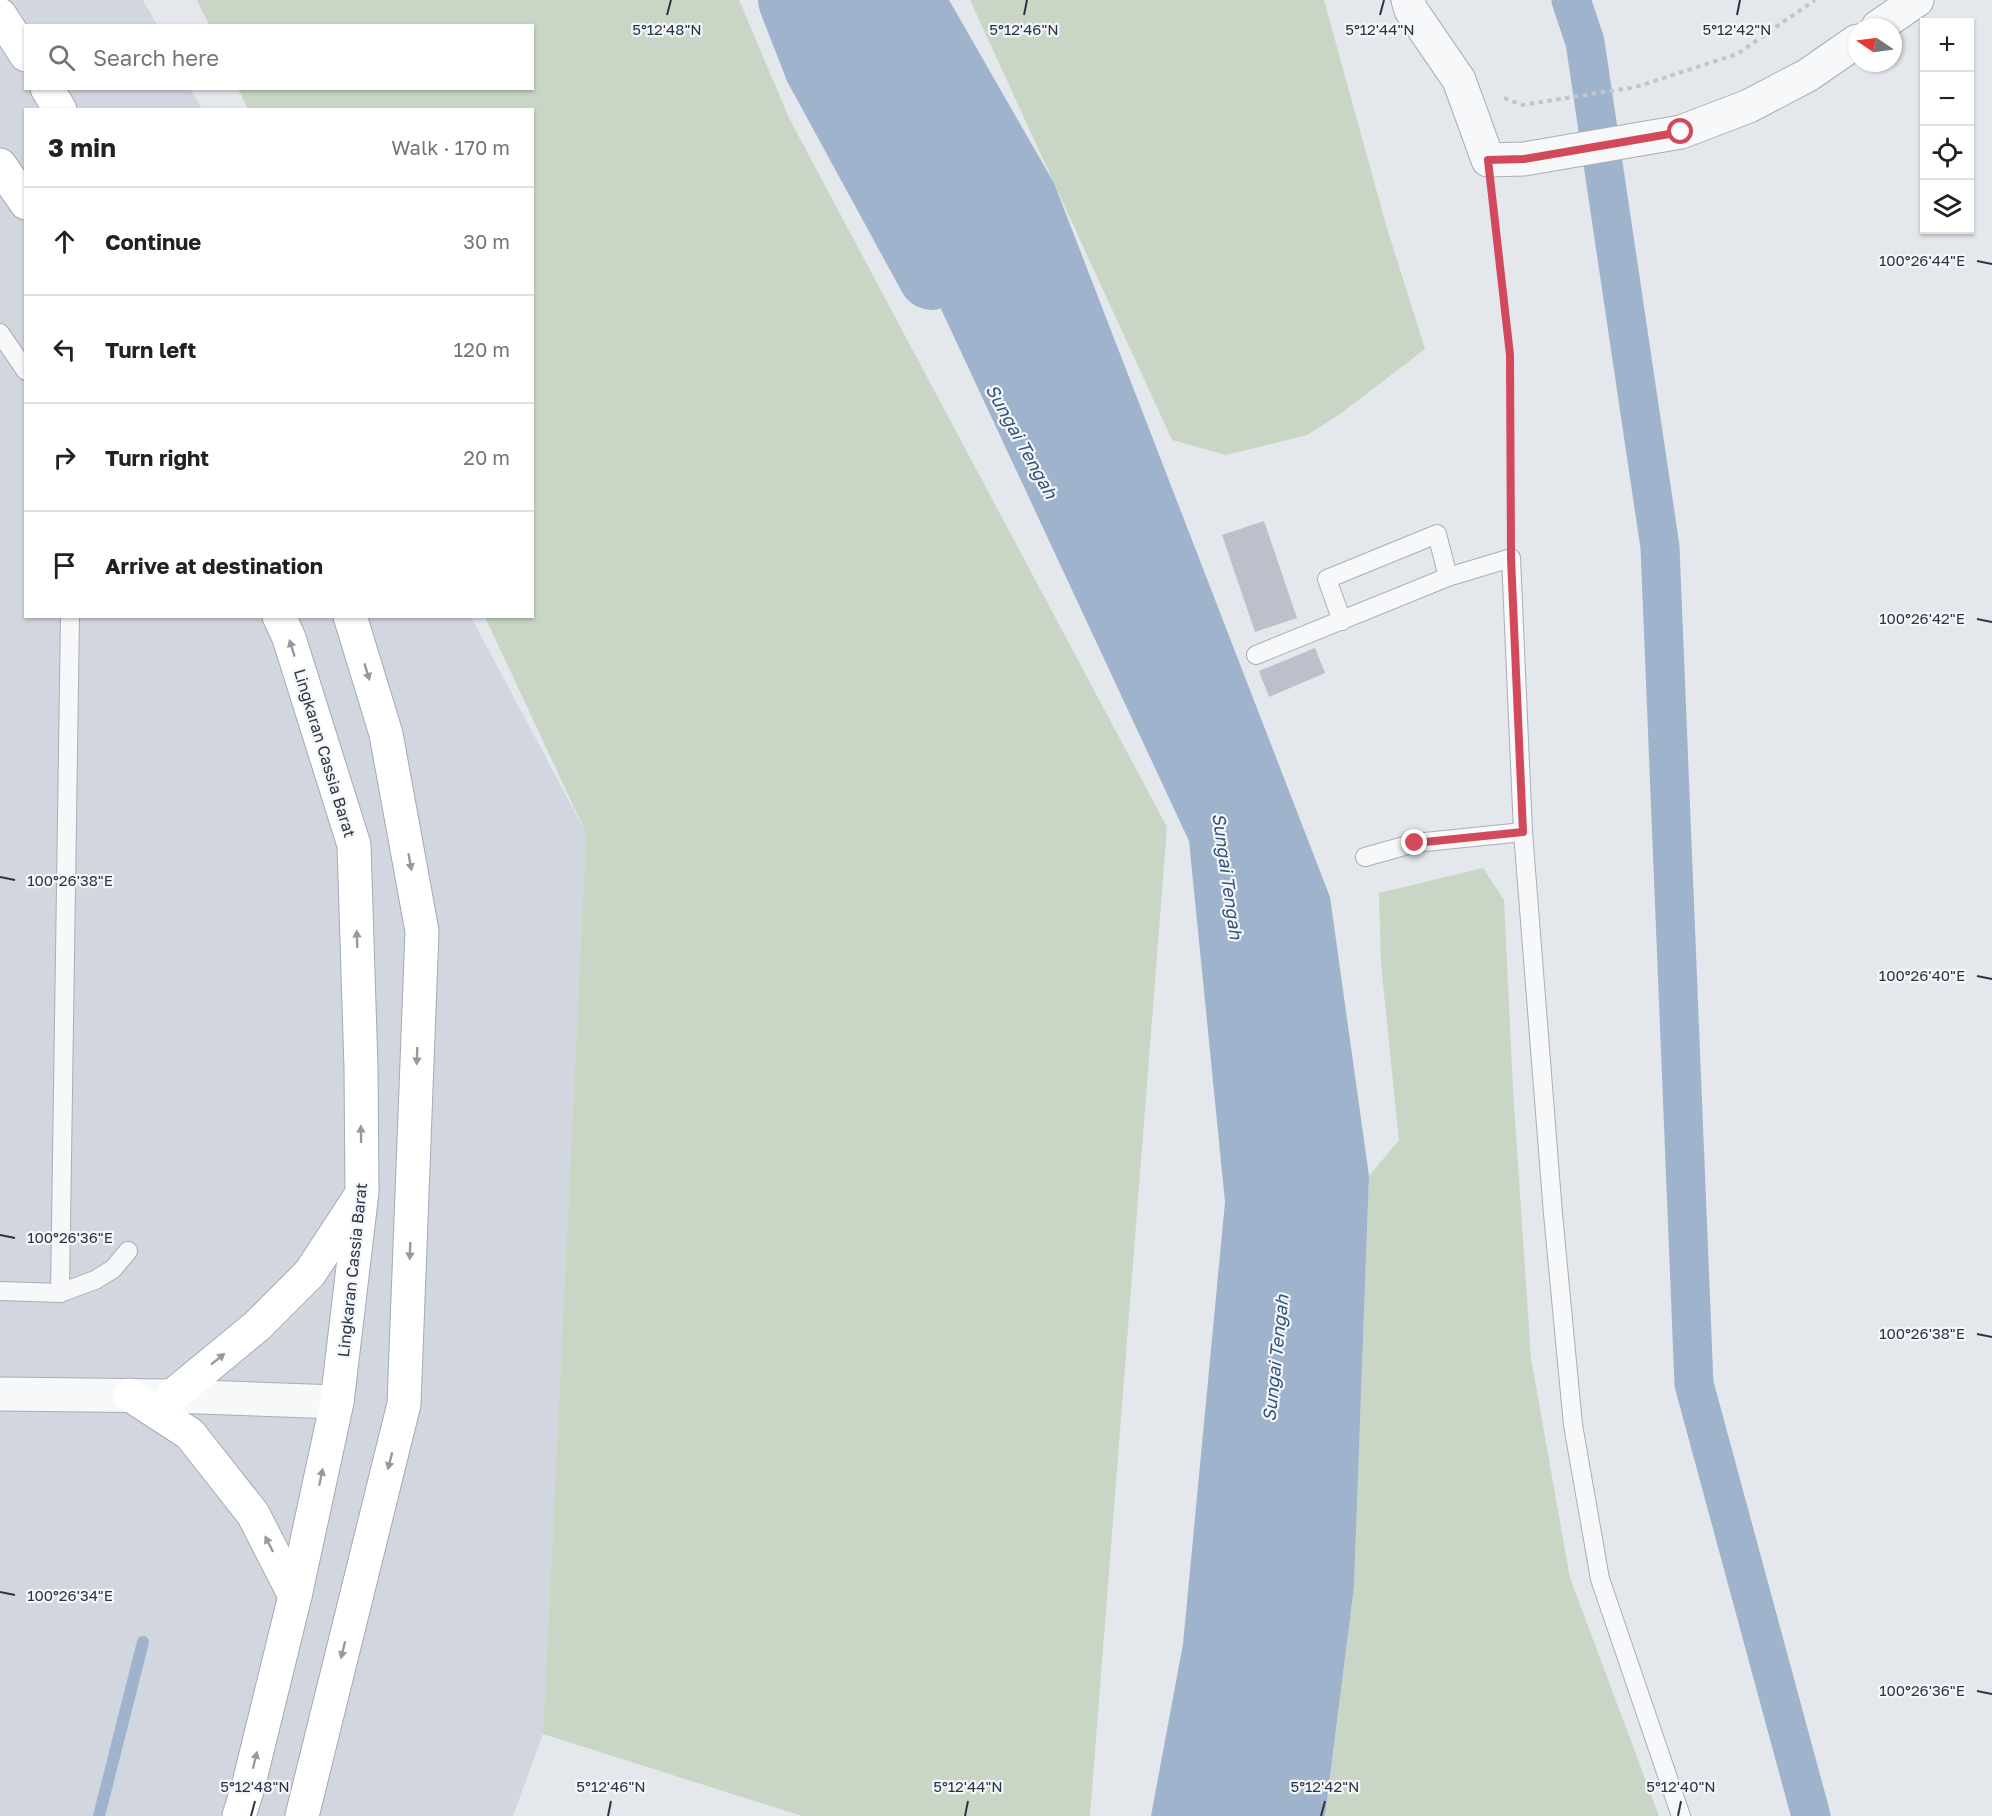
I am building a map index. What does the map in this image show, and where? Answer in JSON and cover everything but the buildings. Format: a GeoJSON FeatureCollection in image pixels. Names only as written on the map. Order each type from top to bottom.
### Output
{"type":"FeatureCollection","features":[{"type":"Feature","properties":{"kind":"main road"},"geometry":{"type":"LineString","coordinates":[[0,15],[24,53]]}},
{"type":"Feature","properties":{"kind":"main road"},"geometry":{"type":"LineString","coordinates":[[47,90],[59,108]]}},
{"type":"Feature","properties":{"kind":"main road"},"geometry":{"type":"LineString","coordinates":[[0,165],[24,200]]}},
{"type":"Feature","properties":{"kind":"main road","name":"Lingkaran Cassia Barat"},"geometry":{"type":"LineString","coordinates":[[238,1816],[248,1787],[295,1596],[338,1402],[362,1192],[361,1068],[354,845],[289,638],[280,618]]}},
{"type":"Feature","properties":{"kind":"main road"},"geometry":{"type":"LineString","coordinates":[[302,1816],[404,1404],[422,931],[386,734],[351,618]]}},
{"type":"Feature","properties":{"kind":"main road"},"geometry":{"type":"LineString","coordinates":[[172,1395],[257,1326],[310,1273],[362,1192]]}},
{"type":"Feature","properties":{"kind":"main road"},"geometry":{"type":"LineString","coordinates":[[130,1395],[190,1434],[253,1514],[295,1596]]}},
{"type":"Feature","properties":{"kind":"street"},"geometry":{"type":"LineString","coordinates":[[1408,0],[1411,10],[1459,80],[1488,160],[1524,159],[1681,132],[1749,106],[1808,75],[1848,47]]}},
{"type":"Feature","properties":{"kind":"street"},"geometry":{"type":"LineString","coordinates":[[1891,18],[1917,0]]}},
{"type":"Feature","properties":{"kind":"street"},"geometry":{"type":"LineString","coordinates":[[0,1394],[172,1395],[338,1402]]}},
{"type":"Feature","properties":{"kind":"lane"},"geometry":{"type":"LineString","coordinates":[[0,333],[24,368]]}},
{"type":"Feature","properties":{"kind":"lane"},"geometry":{"type":"LineString","coordinates":[[1342,621],[1327,579],[1437,534],[1448,578]]}},
{"type":"Feature","properties":{"kind":"lane"},"geometry":{"type":"LineString","coordinates":[[1256,655],[1448,578],[1511,558],[1523,832],[1552,1214],[1573,1425],[1600,1579],[1682,1816]]}},
{"type":"Feature","properties":{"kind":"lane"},"geometry":{"type":"LineString","coordinates":[[60,1293],[70,618]]}},
{"type":"Feature","properties":{"kind":"lane"},"geometry":{"type":"LineString","coordinates":[[1365,858],[1415,843],[1523,832]]}},
{"type":"Feature","properties":{"kind":"lane"},"geometry":{"type":"LineString","coordinates":[[0,1291],[60,1293],[95,1280],[113,1269],[128,1251]]}},
{"type":"Feature","properties":{"kind":"path"},"geometry":{"type":"LineString","coordinates":[[1522,105],[1636,87],[1737,54],[1815,0]]}},
{"type":"Feature","properties":{"kind":"path"},"geometry":{"type":"LineString","coordinates":[[1488,160],[1510,355],[1511,558]]}},
{"type":"Feature","properties":{"kind":"shaded area"},"geometry":{"type":"Polygon","coordinates":[[[0,0],[143,0],[156,24],[24,24],[24,90],[191,90],[201,108],[24,108],[24,618],[472,618],[586,833],[543,1734],[513,1816],[0,1816],[0,0]]]}},
{"type":"Feature","properties":{"kind":"green space"},"geometry":{"type":"Polygon","coordinates":[[[197,0],[739,0],[789,118],[1167,827],[1090,1816],[802,1816],[543,1734],[586,833],[485,618],[534,618],[534,108],[248,108],[238,90],[534,90],[534,24],[209,24],[197,0]]]}},
{"type":"Feature","properties":{"kind":"green space"},"geometry":{"type":"Polygon","coordinates":[[[970,0],[1324,0],[1386,225],[1425,349],[1340,414],[1307,435],[1226,455],[1172,440],[970,0]]]}},
{"type":"Feature","properties":{"kind":"green space"},"geometry":{"type":"Polygon","coordinates":[[[1483,868],[1504,900],[1513,1089],[1531,1358],[1570,1578],[1659,1816],[1325,1816],[1354,1587],[1369,1176],[1399,1140],[1381,964],[1379,893],[1483,868]]]}},
{"type":"Feature","properties":{"kind":"water"},"geometry":{"type":"Polygon","coordinates":[[[797,0],[949,0],[1054,183],[1330,897],[1369,1176],[1354,1587],[1325,1816],[1151,1816],[1183,1644],[1225,1202],[1189,841],[797,0]]]}},
{"type":"Feature","properties":{"kind":"waterway","name":"Sungai Tengah"},"geometry":{"type":"LineString","coordinates":[[792,0],[818,67],[932,276]]}},
{"type":"Feature","properties":{"kind":"waterway"},"geometry":{"type":"LineString","coordinates":[[1571,0],[1585,42],[1660,547],[1694,1384],[1811,1816]]}},
{"type":"Feature","properties":{"kind":"waterway"},"geometry":{"type":"LineString","coordinates":[[99,1816],[143,1642]]}},
{"type":"Feature","properties":{"kind":"route"},"geometry":{"type":"LineString","coordinates":[[1415,843],[1523,832],[1511,558],[1510,355],[1488,160],[1524,159],[1681,132]]}}]}
